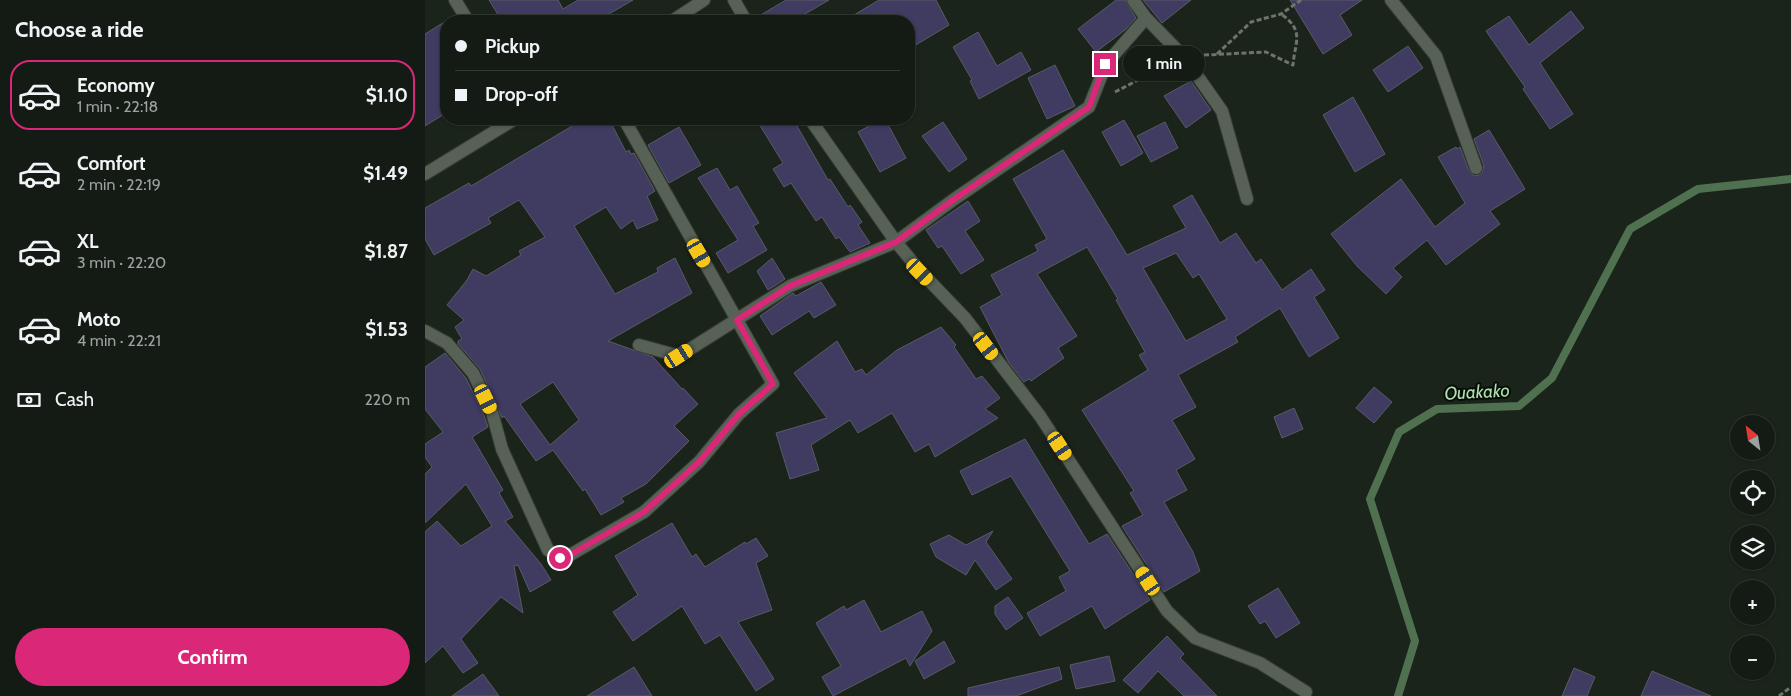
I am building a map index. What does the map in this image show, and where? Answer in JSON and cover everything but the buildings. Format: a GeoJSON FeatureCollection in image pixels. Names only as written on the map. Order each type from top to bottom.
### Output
{"type":"FeatureCollection","features":[{"type":"Feature","properties":{"kind":"street"},"geometry":{"type":"LineString","coordinates":[[455,0],[464,15]]}},
{"type":"Feature","properties":{"kind":"street"},"geometry":{"type":"LineString","coordinates":[[681,15],[704,0]]}},
{"type":"Feature","properties":{"kind":"street"},"geometry":{"type":"LineString","coordinates":[[734,0],[743,15]]}},
{"type":"Feature","properties":{"kind":"street"},"geometry":{"type":"LineString","coordinates":[[1133,0],[1146,18],[1184,57],[1222,111],[1247,199]]}},
{"type":"Feature","properties":{"kind":"street"},"geometry":{"type":"LineString","coordinates":[[1391,0],[1435,56],[1476,168]]}},
{"type":"Feature","properties":{"kind":"street"},"geometry":{"type":"LineString","coordinates":[[639,345],[679,356],[790,286],[896,242],[953,200],[1089,107],[1105,64],[1146,18]]}},
{"type":"Feature","properties":{"kind":"street"},"geometry":{"type":"LineString","coordinates":[[425,174],[505,125]]}},
{"type":"Feature","properties":{"kind":"street"},"geometry":{"type":"LineString","coordinates":[[425,331],[447,342],[473,373],[492,412],[501,449],[548,550],[560,558],[570,555],[644,512],[699,462],[739,414],[773,384],[627,125]]}},
{"type":"Feature","properties":{"kind":"street"},"geometry":{"type":"LineString","coordinates":[[814,125],[896,242],[920,272],[965,318],[1039,416],[1167,611],[1195,638],[1260,663],[1306,692]]}},
{"type":"Feature","properties":{"kind":"path"},"geometry":{"type":"LineString","coordinates":[[1216,54],[1251,22],[1281,14],[1301,0]]}},
{"type":"Feature","properties":{"kind":"path"},"geometry":{"type":"LineString","coordinates":[[1281,14],[1292,22],[1299,40],[1294,51]]}},
{"type":"Feature","properties":{"kind":"path"},"geometry":{"type":"LineString","coordinates":[[1779,696],[1791,687]]}},
{"type":"Feature","properties":{"kind":"waterway","name":"Ouakako"},"geometry":{"type":"LineString","coordinates":[[1398,696],[1415,641],[1370,499],[1399,432],[1437,409],[1519,406],[1552,378],[1630,229],[1698,189],[1791,179]]}},
{"type":"Feature","properties":{"kind":"route"},"geometry":{"type":"LineString","coordinates":[[560,558],[570,555],[644,512],[699,462],[739,414],[773,384],[737,320],[790,286],[896,242],[953,200],[1089,107],[1105,64]]}}]}
